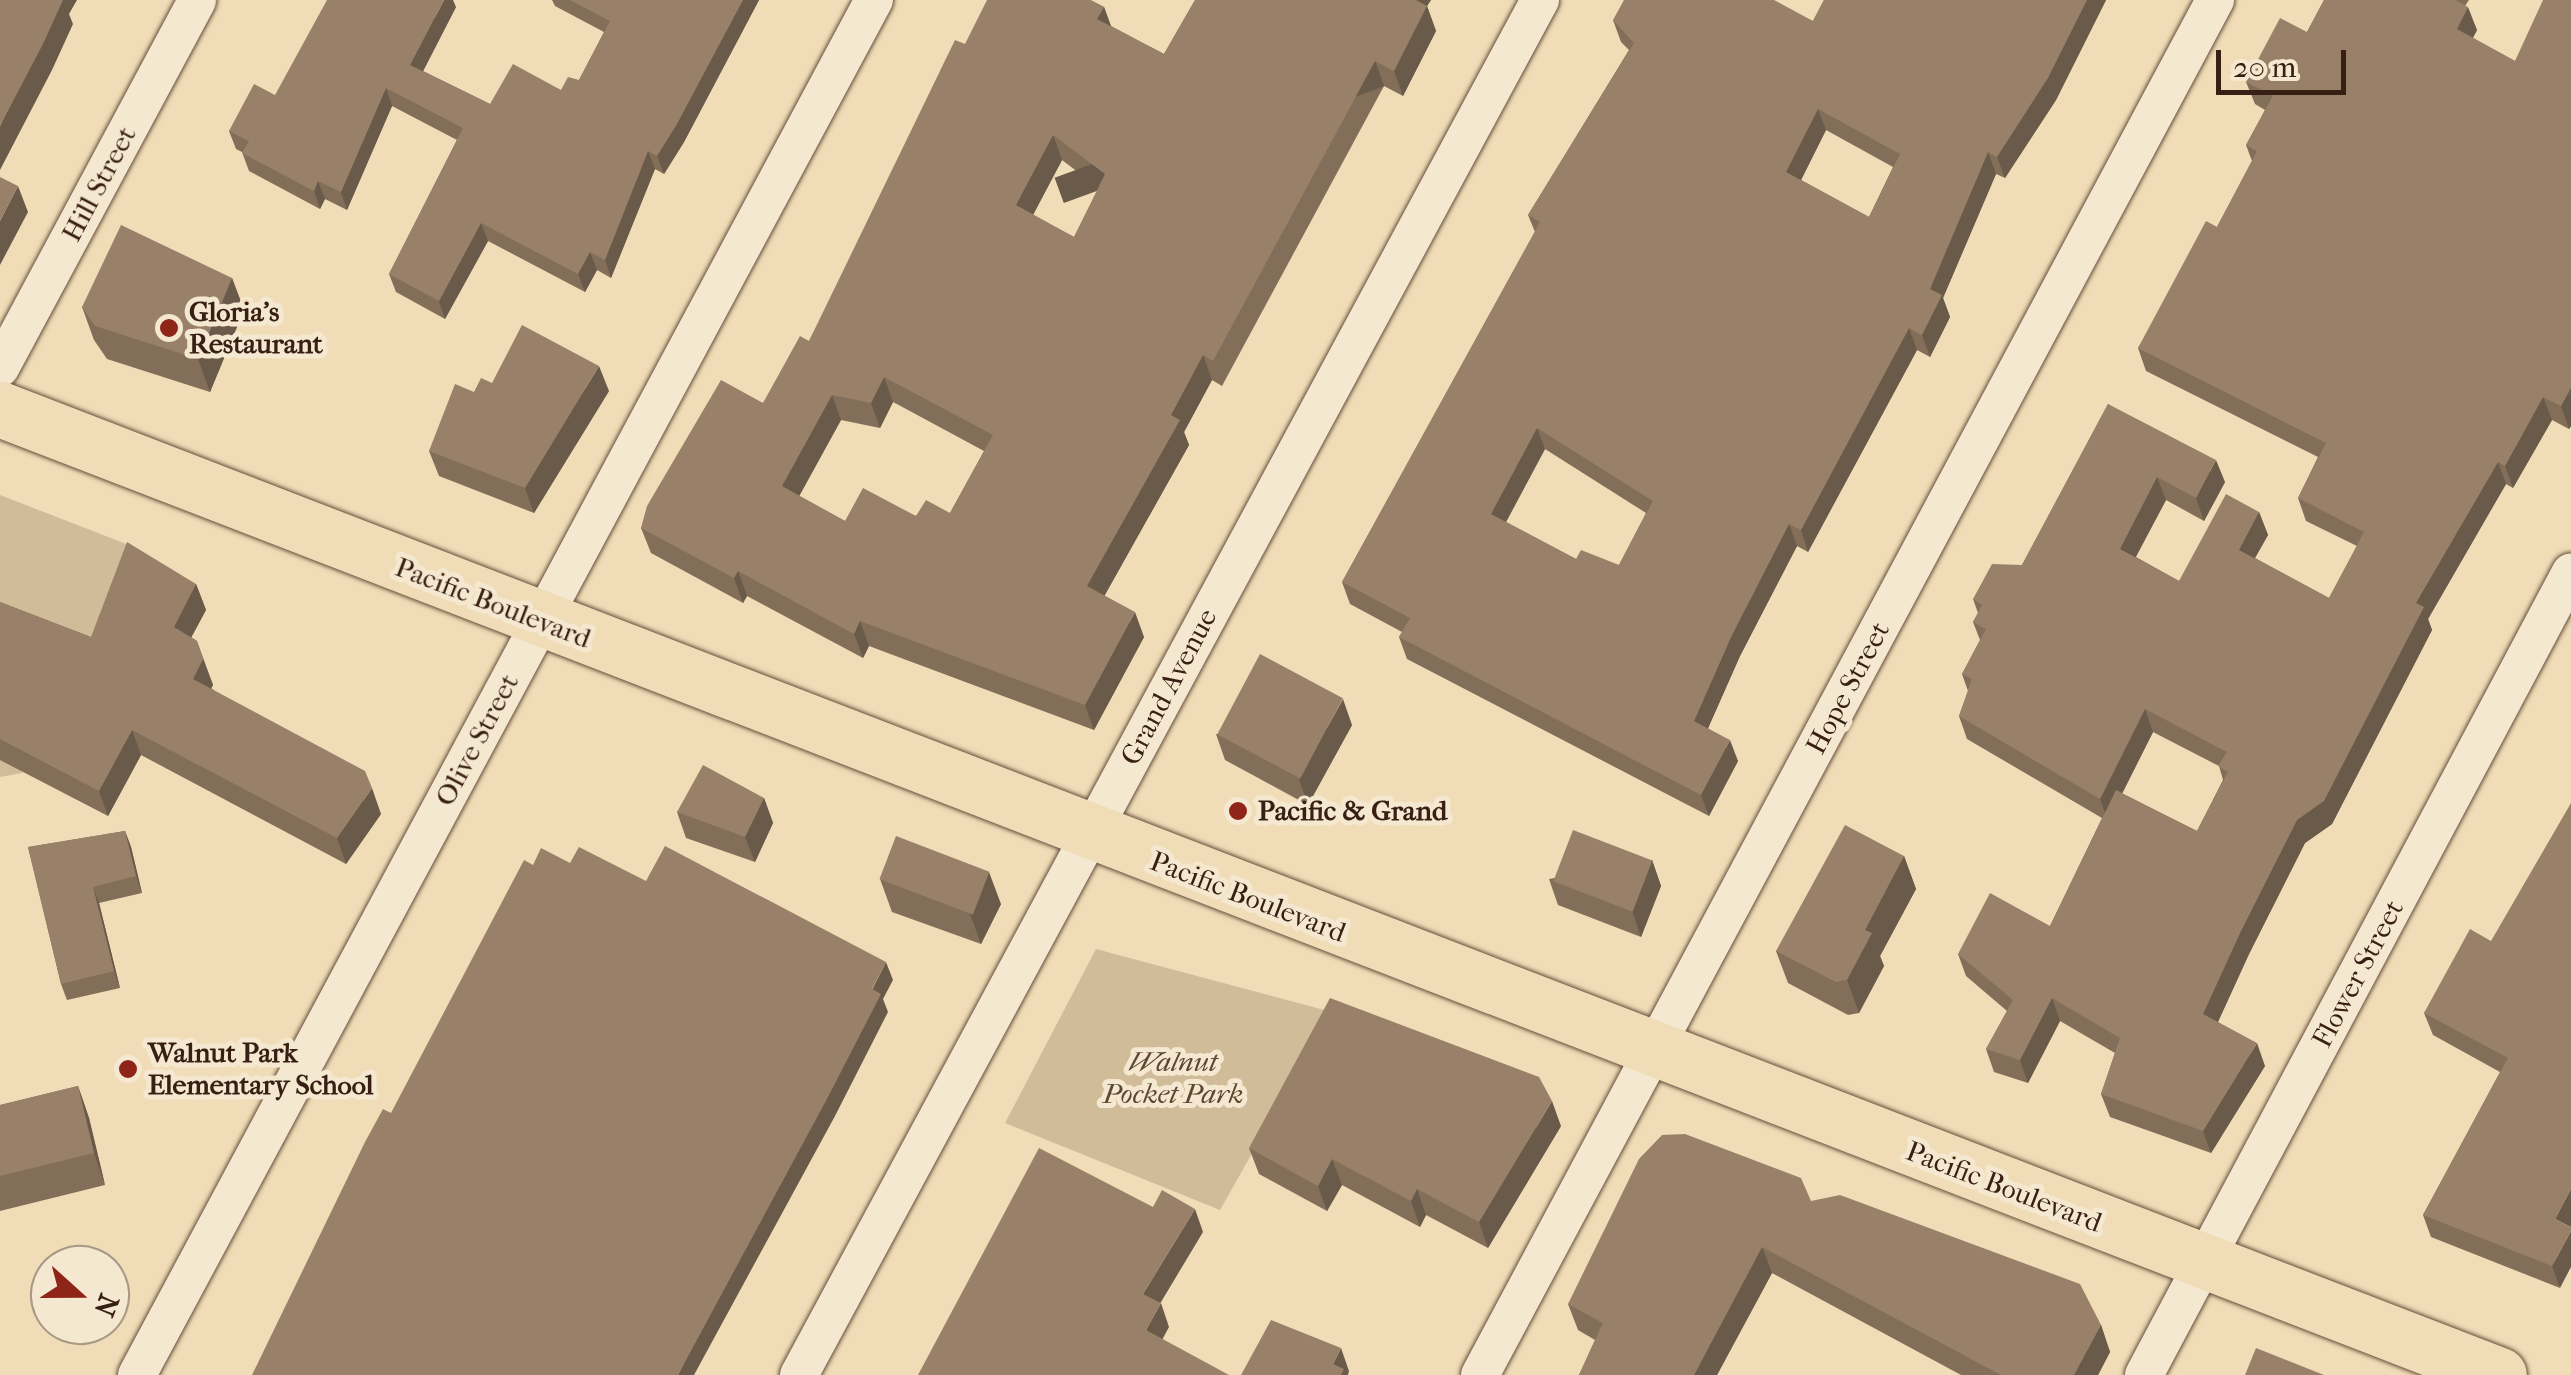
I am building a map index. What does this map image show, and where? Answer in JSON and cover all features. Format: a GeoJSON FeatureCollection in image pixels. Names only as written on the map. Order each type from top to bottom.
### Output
{"type":"FeatureCollection","features":[{"type":"Feature","properties":{"kind":"main road","name":"Pacific Boulevard"},"geometry":{"type":"LineString","coordinates":[[0,410],[1654,1054],[2499,1375]]}},
{"type":"Feature","properties":{"kind":"street","name":"Hill Street"},"geometry":{"type":"LineString","coordinates":[[0,368],[197,0]]}},
{"type":"Feature","properties":{"kind":"street","name":"Olive Street"},"geometry":{"type":"LineString","coordinates":[[137,1375],[874,0]]}},
{"type":"Feature","properties":{"kind":"street","name":"Grand Avenue"},"geometry":{"type":"LineString","coordinates":[[799,1375],[1540,0]]}},
{"type":"Feature","properties":{"kind":"street","name":"Hope Street"},"geometry":{"type":"LineString","coordinates":[[1480,1375],[2215,0]]}},
{"type":"Feature","properties":{"kind":"street","name":"Flower Street"},"geometry":{"type":"LineString","coordinates":[[2144,1375],[2571,572]]}},
{"type":"Feature","properties":{"kind":"green space"},"geometry":{"type":"Polygon","coordinates":[[[0,495],[134,547],[86,672],[22,773],[0,777],[0,495]]]}},
{"type":"Feature","properties":{"kind":"green space","name":"Walnut Pocket Park"},"geometry":{"type":"Polygon","coordinates":[[[1096,949],[1332,1012],[1220,1210],[1005,1123],[1096,949]]]}},
{"type":"Feature","properties":{"kind":"building"},"geometry":{"type":"Polygon","coordinates":[[[0,0],[63,0],[0,126],[0,0]]]}},
{"type":"Feature","properties":{"kind":"building"},"geometry":{"type":"Polygon","coordinates":[[[327,0],[444,0],[410,65],[490,104],[513,64],[561,90],[568,77],[579,80],[610,21],[570,0],[743,0],[657,156],[648,151],[605,260],[590,252],[578,274],[481,223],[439,301],[389,274],[463,128],[386,88],[341,192],[318,181],[314,191],[242,153],[249,141],[229,131],[254,84],[275,95],[327,0]]]}},
{"type":"Feature","properties":{"kind":"building"},"geometry":{"type":"Polygon","coordinates":[[[987,0],[1091,0],[1104,7],[1097,19],[1164,54],[1195,0],[1416,0],[1427,6],[1394,71],[1375,61],[1213,361],[1203,355],[1171,415],[1180,420],[1087,586],[1135,612],[1085,705],[860,621],[854,634],[738,571],[734,578],[641,528],[647,506],[721,380],[763,403],[800,336],[809,341],[955,40],[965,44],[987,0]],[[1053,135],[1016,205],[1074,237],[1105,174],[1053,135]],[[884,377],[871,403],[832,395],[782,486],[845,521],[863,488],[916,516],[926,500],[950,513],[993,435],[884,377]]]}},
{"type":"Feature","properties":{"kind":"building"},"geometry":{"type":"Polygon","coordinates":[[[1624,0],[1774,0],[1813,21],[1824,0],[2087,0],[2048,78],[1997,157],[1988,152],[1930,289],[1942,295],[1922,335],[1909,328],[1801,530],[1789,524],[1732,635],[1694,721],[1730,740],[1701,795],[1399,637],[1410,618],[1342,582],[1540,222],[1528,215],[1634,43],[1613,20],[1624,0]],[[1818,109],[1786,172],[1869,217],[1900,154],[1818,109]],[[1537,428],[1491,514],[1576,559],[1581,550],[1619,565],[1653,501],[1537,428]]]}},
{"type":"Feature","properties":{"kind":"building"},"geometry":{"type":"Polygon","coordinates":[[[2324,0],[2455,0],[2468,7],[2457,29],[2515,61],[2543,0],[2571,0],[2571,388],[2561,406],[2543,397],[2505,466],[2498,462],[2416,603],[2424,607],[2324,801],[2297,820],[2241,931],[2203,1014],[2257,1043],[2203,1131],[2101,1094],[2120,1038],[2052,998],[2020,1060],[1986,1049],[2013,1000],[1958,954],[1990,893],[2050,926],[2116,790],[2197,831],[2228,772],[2218,766],[2227,752],[2145,709],[2100,799],[1959,716],[1972,679],[1962,674],[1986,629],[1973,622],[1982,605],[1973,599],[1992,564],[2022,565],[2108,404],[2216,460],[2196,498],[2157,477],[2120,549],[2179,581],[2226,494],[2259,512],[2239,550],[2329,598],[2364,532],[2298,498],[2326,443],[2138,348],[2206,221],[2217,227],[2257,151],[2246,145],[2273,96],[2246,82],[2280,18],[2307,32],[2324,0]]]}},
{"type":"Feature","properties":{"kind":"building"},"geometry":{"type":"Polygon","coordinates":[[[0,177],[18,186],[0,221],[0,177]]]}},
{"type":"Feature","properties":{"kind":"building"},"geometry":{"type":"Polygon","coordinates":[[[121,225],[232,278],[198,359],[95,326],[82,307],[121,225]]]}},
{"type":"Feature","properties":{"kind":"building"},"geometry":{"type":"Polygon","coordinates":[[[522,325],[599,366],[525,488],[429,451],[455,384],[474,392],[481,378],[492,383],[522,325]]]}},
{"type":"Feature","properties":{"kind":"building"},"geometry":{"type":"Polygon","coordinates":[[[127,542],[196,584],[174,627],[197,641],[203,659],[193,679],[365,771],[372,788],[337,838],[132,730],[99,791],[0,739],[0,602],[91,637],[127,542]]]}},
{"type":"Feature","properties":{"kind":"building"},"geometry":{"type":"Polygon","coordinates":[[[1260,654],[1343,698],[1300,778],[1217,734],[1260,654]]]}},
{"type":"Feature","properties":{"kind":"building"},"geometry":{"type":"Polygon","coordinates":[[[703,765],[764,798],[745,837],[677,812],[703,765]]]}},
{"type":"Feature","properties":{"kind":"building"},"geometry":{"type":"Polygon","coordinates":[[[2571,803],[2571,1189],[2555,1219],[2571,1227],[2571,1231],[2552,1266],[2423,1215],[2508,1058],[2424,1013],[2470,929],[2491,941],[2571,803]]]}},
{"type":"Feature","properties":{"kind":"building"},"geometry":{"type":"Polygon","coordinates":[[[1845,825],[1904,856],[1865,930],[1872,933],[1847,980],[1836,982],[1776,951],[1845,825]]]}},
{"type":"Feature","properties":{"kind":"building"},"geometry":{"type":"Polygon","coordinates":[[[1573,830],[1652,860],[1633,912],[1553,881],[1573,830]]]}},
{"type":"Feature","properties":{"kind":"building"},"geometry":{"type":"Polygon","coordinates":[[[125,831],[136,876],[93,887],[114,971],[61,984],[28,847],[125,831]]]}},
{"type":"Feature","properties":{"kind":"building"},"geometry":{"type":"Polygon","coordinates":[[[896,836],[989,872],[973,915],[880,879],[896,836]]]}},
{"type":"Feature","properties":{"kind":"building"},"geometry":{"type":"Polygon","coordinates":[[[665,846],[886,962],[872,989],[881,994],[678,1375],[252,1375],[365,1142],[383,1109],[391,1113],[524,860],[533,865],[541,848],[570,863],[579,847],[646,881],[665,846]]]}},
{"type":"Feature","properties":{"kind":"building"},"geometry":{"type":"Polygon","coordinates":[[[1330,998],[1539,1077],[1552,1101],[1479,1222],[1417,1189],[1411,1201],[1332,1159],[1318,1186],[1249,1148],[1330,998]]]}},
{"type":"Feature","properties":{"kind":"building"},"geometry":{"type":"Polygon","coordinates":[[[78,1086],[94,1153],[0,1176],[0,1105],[78,1086]]]}},
{"type":"Feature","properties":{"kind":"building"},"geometry":{"type":"Polygon","coordinates":[[[1685,1134],[1801,1178],[1811,1201],[1840,1195],[2080,1284],[2101,1325],[2074,1375],[2001,1375],[1762,1247],[1694,1375],[1579,1375],[1603,1323],[1568,1304],[1639,1159],[1662,1135],[1685,1134]]]}},
{"type":"Feature","properties":{"kind":"building"},"geometry":{"type":"Polygon","coordinates":[[[1039,1148],[1153,1207],[1162,1190],[1195,1209],[1143,1294],[1161,1303],[1146,1330],[1229,1375],[918,1375],[1039,1148]]]}},
{"type":"Feature","properties":{"kind":"building"},"geometry":{"type":"Polygon","coordinates":[[[1271,1320],[1341,1348],[1333,1364],[1344,1369],[1341,1375],[1241,1375],[1271,1320]]]}},
{"type":"Feature","properties":{"kind":"building"},"geometry":{"type":"Polygon","coordinates":[[[2256,1348],[2324,1375],[2245,1375],[2256,1348]]]}},
{"type":"Feature","properties":{"kind":"place","name":"Gloria's Restaurant"},"geometry":{"type":"Point","coordinates":[169,328]}},
{"type":"Feature","properties":{"kind":"place","name":"Pacific & Grand"},"geometry":{"type":"Point","coordinates":[1238,811]}},
{"type":"Feature","properties":{"kind":"place","name":"Walnut Park Elementary School"},"geometry":{"type":"Point","coordinates":[128,1069]}}]}
